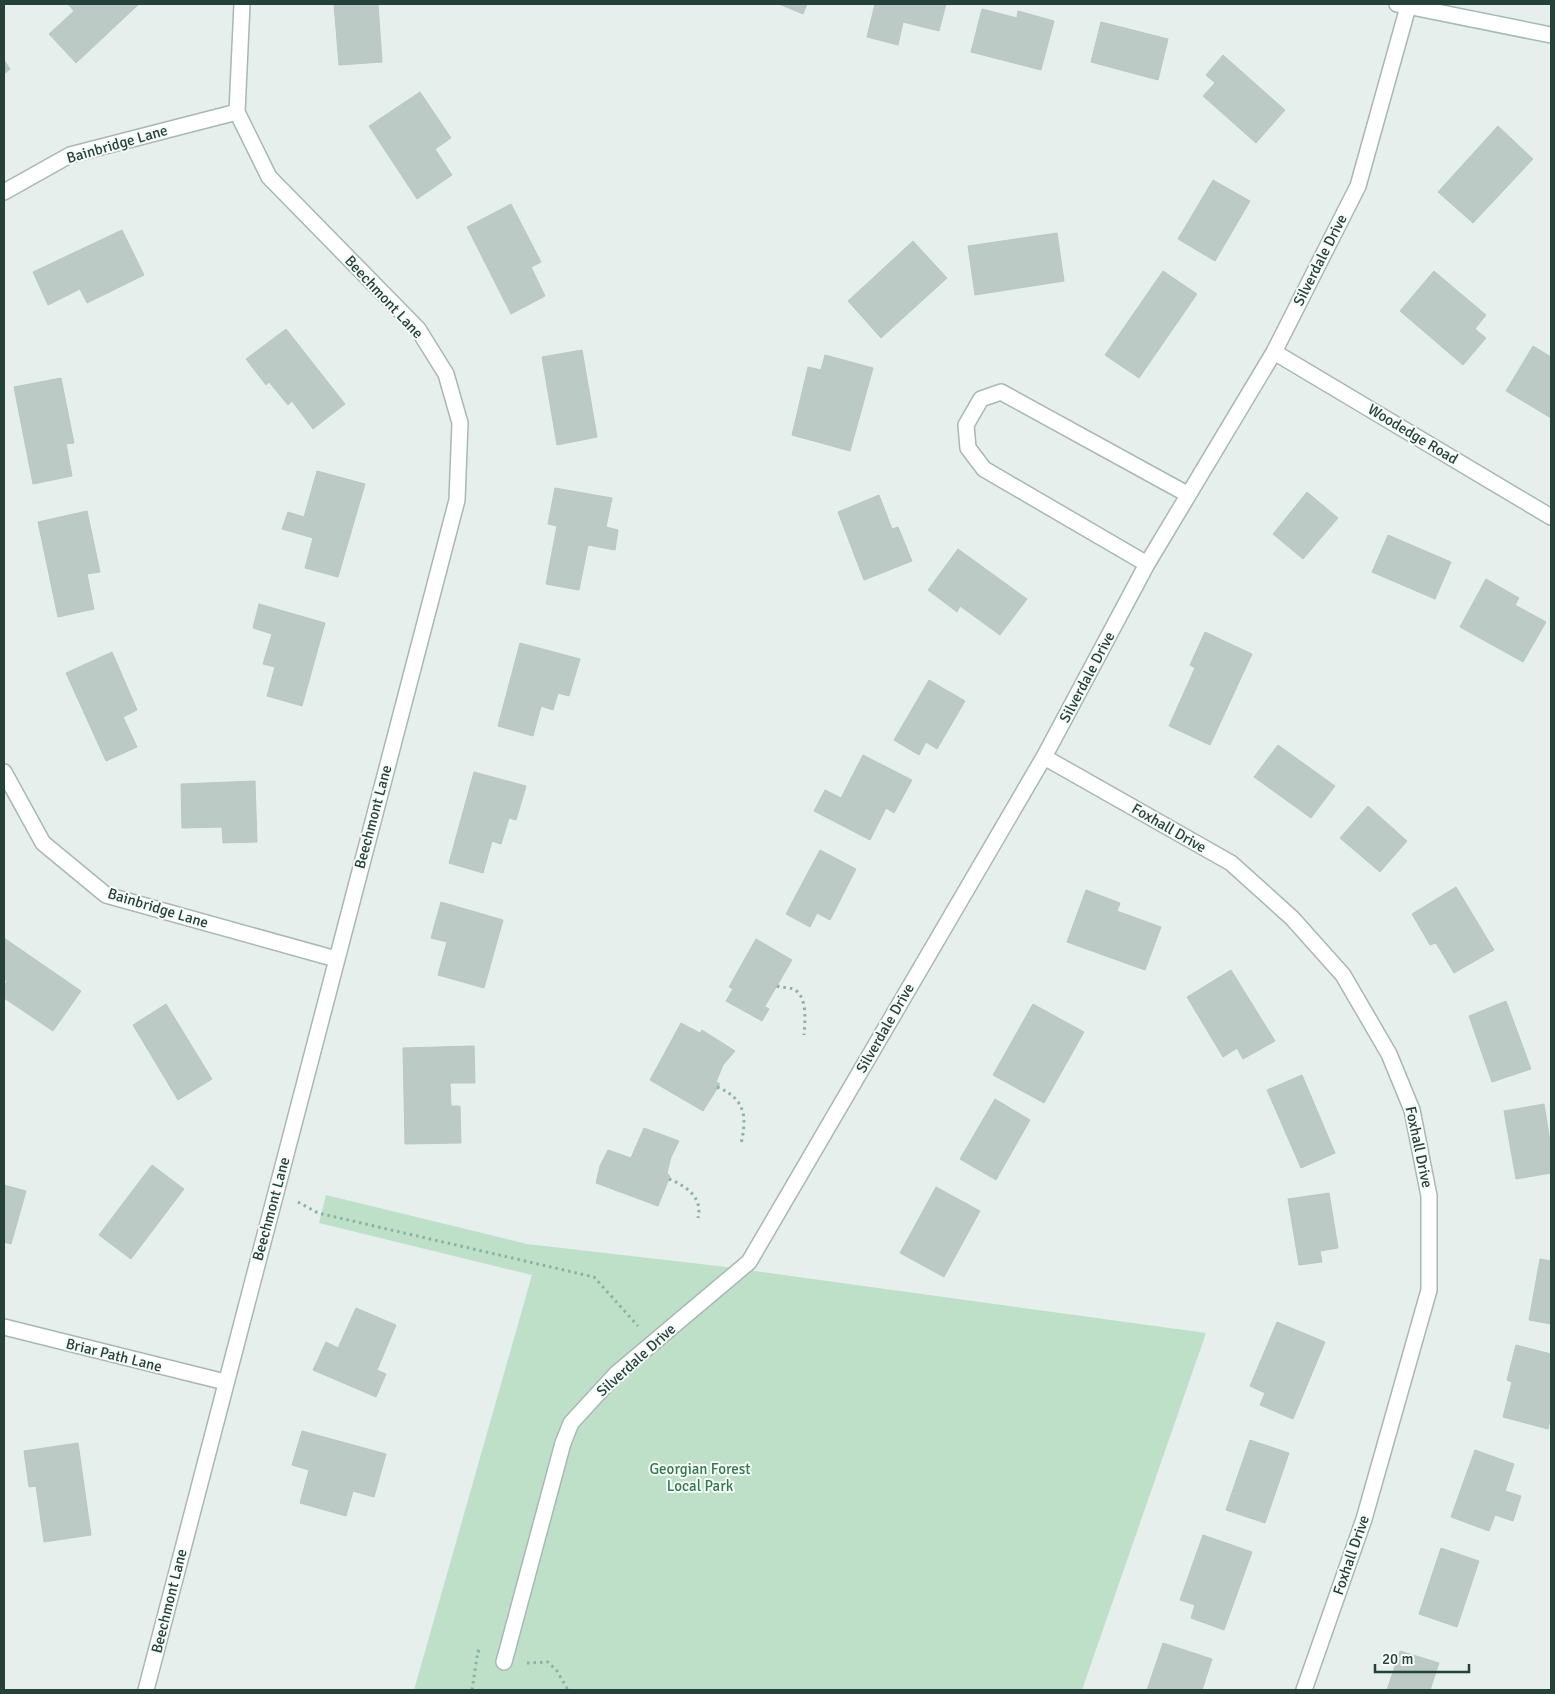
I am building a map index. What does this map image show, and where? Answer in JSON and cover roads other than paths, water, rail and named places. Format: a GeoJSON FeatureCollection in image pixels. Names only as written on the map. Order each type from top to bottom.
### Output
{"type":"FeatureCollection","features":[{"type":"Feature","properties":{"kind":"street","name":"Beechmont Lane"},"geometry":{"type":"LineString","coordinates":[[146,1690],[457,500],[460,423],[446,374],[418,329],[269,177],[237,112],[242,4]]}},
{"type":"Feature","properties":{"kind":"street"},"geometry":{"type":"LineString","coordinates":[[1402,5],[1551,35]]}},
{"type":"Feature","properties":{"kind":"street","name":"Silverdale Drive"},"geometry":{"type":"LineString","coordinates":[[504,1662],[563,1444],[571,1423],[616,1374],[749,1262],[1044,757],[1146,564],[1274,352],[1358,186],[1402,5]]}},
{"type":"Feature","properties":{"kind":"street","name":"Bainbridge Lane"},"geometry":{"type":"LineString","coordinates":[[4,192],[70,155],[237,112]]}},
{"type":"Feature","properties":{"kind":"street","name":"Woodedge Road"},"geometry":{"type":"LineString","coordinates":[[1274,352],[1551,517]]}},
{"type":"Feature","properties":{"kind":"street"},"geometry":{"type":"LineString","coordinates":[[1146,564],[984,468],[968,448],[966,425],[981,399],[1001,392],[1187,494]]}},
{"type":"Feature","properties":{"kind":"street","name":"Foxhall Drive"},"geometry":{"type":"LineString","coordinates":[[1044,757],[1231,863],[1292,918],[1343,975],[1389,1054],[1412,1110],[1429,1196],[1430,1290],[1364,1519],[1304,1690]]}},
{"type":"Feature","properties":{"kind":"street","name":"Bainbridge Lane"},"geometry":{"type":"LineString","coordinates":[[4,772],[43,843],[106,895],[336,959]]}},
{"type":"Feature","properties":{"kind":"street","name":"Briar Path Lane"},"geometry":{"type":"LineString","coordinates":[[4,1327],[225,1382]]}},
{"type":"Feature","properties":{"kind":"park label","name":"Georgian Forest Local Park"},"geometry":{"type":"Point","coordinates":[700,1478]}}]}
